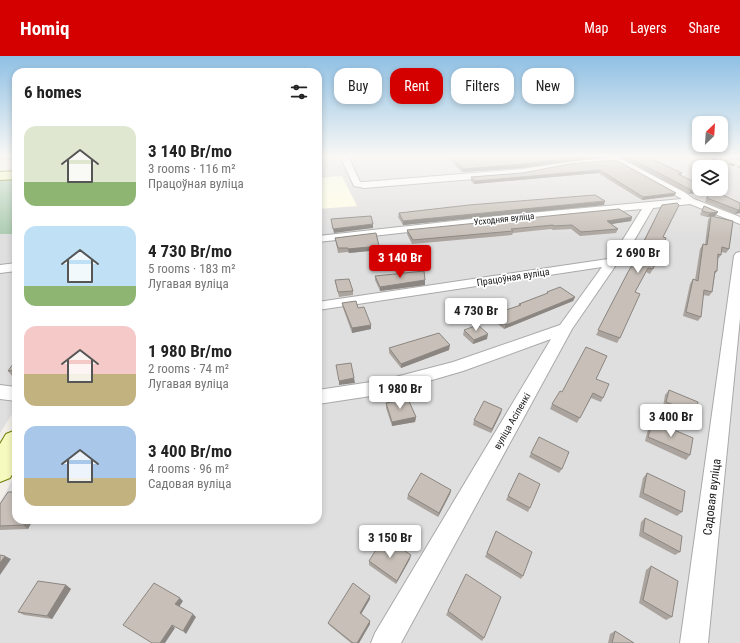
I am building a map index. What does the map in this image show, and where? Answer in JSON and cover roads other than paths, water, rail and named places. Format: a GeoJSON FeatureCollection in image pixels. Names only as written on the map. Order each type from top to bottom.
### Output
{"type":"FeatureCollection","features":[{"type":"Feature","properties":{"kind":"street"},"geometry":{"type":"LineString","coordinates":[[357,183],[364,185],[384,183]]}},
{"type":"Feature","properties":{"kind":"street"},"geometry":{"type":"LineString","coordinates":[[661,183],[681,194],[690,201],[740,221]]}},
{"type":"Feature","properties":{"kind":"street","name":"Усходняя вуліца"},"geometry":{"type":"LineString","coordinates":[[322,239],[508,218],[690,201]]}},
{"type":"Feature","properties":{"kind":"street","name":"вуліца Асіпенкі"},"geometry":{"type":"LineString","coordinates":[[385,643],[565,328],[612,262],[622,251],[648,205]]}},
{"type":"Feature","properties":{"kind":"street","name":"Садовая вуліца"},"geometry":{"type":"LineString","coordinates":[[694,643],[740,256]]}},
{"type":"Feature","properties":{"kind":"street","name":"Працоўная вуліца"},"geometry":{"type":"LineString","coordinates":[[322,305],[612,262]]}},
{"type":"Feature","properties":{"kind":"street"},"geometry":{"type":"LineString","coordinates":[[0,269],[12,268]]}},
{"type":"Feature","properties":{"kind":"street"},"geometry":{"type":"LineString","coordinates":[[322,396],[384,387],[458,367],[565,328]]}},
{"type":"Feature","properties":{"kind":"street"},"geometry":{"type":"LineString","coordinates":[[0,392],[12,394]]}},
{"type":"Feature","properties":{"kind":"street"},"geometry":{"type":"LineString","coordinates":[[0,469],[12,449]]}}]}
